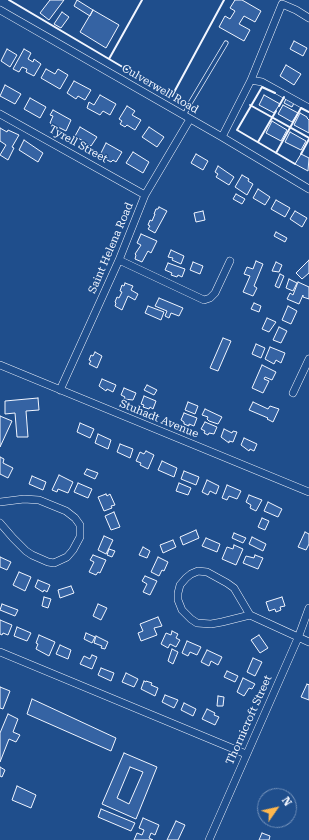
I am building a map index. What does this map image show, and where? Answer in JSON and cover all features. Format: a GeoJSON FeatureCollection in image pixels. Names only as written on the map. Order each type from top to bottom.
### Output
{"type":"FeatureCollection","features":[{"type":"Feature","properties":{"kind":"street"},"geometry":{"type":"LineString","coordinates":[[222,137],[251,80],[283,2],[309,18]]}},
{"type":"Feature","properties":{"kind":"street","name":"Culverwell Road"},"geometry":{"type":"LineString","coordinates":[[0,10],[222,137],[309,189]]}},
{"type":"Feature","properties":{"kind":"street"},"geometry":{"type":"LineString","coordinates":[[251,80],[262,82],[309,108]]}},
{"type":"Feature","properties":{"kind":"street","name":"Tyrell Street"},"geometry":{"type":"LineString","coordinates":[[0,114],[145,195]]}},
{"type":"Feature","properties":{"kind":"street","name":"Saint Helena Road"},"geometry":{"type":"LineString","coordinates":[[60,390],[119,260],[145,195],[187,118]]}},
{"type":"Feature","properties":{"kind":"street"},"geometry":{"type":"LineString","coordinates":[[119,260],[204,300],[210,298],[215,293],[230,261]]}},
{"type":"Feature","properties":{"kind":"street"},"geometry":{"type":"LineString","coordinates":[[293,393],[309,359]]}},
{"type":"Feature","properties":{"kind":"street","name":"Stuhadt Avenue"},"geometry":{"type":"LineString","coordinates":[[0,365],[309,492]]}},
{"type":"Feature","properties":{"kind":"street"},"geometry":{"type":"LineString","coordinates":[[0,502],[24,499],[39,500],[66,511],[80,525],[80,537],[73,550],[67,557],[54,563],[48,562],[26,551],[0,523]]}},
{"type":"Feature","properties":{"kind":"street"},"geometry":{"type":"LineString","coordinates":[[250,615],[211,624],[197,622],[191,619],[182,610],[178,600],[180,585],[191,574],[202,570],[207,572],[234,588],[250,615],[309,642]]}},
{"type":"Feature","properties":{"kind":"street","name":"Thornicroft Street"},"geometry":{"type":"LineString","coordinates":[[209,840],[298,638],[309,608]]}},
{"type":"Feature","properties":{"kind":"street"},"geometry":{"type":"LineString","coordinates":[[0,652],[246,754]]}},
{"type":"Feature","properties":{"kind":"lane"},"geometry":{"type":"LineString","coordinates":[[187,118],[189,104],[226,43]]}},
{"type":"Feature","properties":{"kind":"building"},"geometry":{"type":"Polygon","coordinates":[[[50,0],[64,0],[49,20],[40,13],[50,0]]]}},
{"type":"Feature","properties":{"kind":"building"},"geometry":{"type":"Polygon","coordinates":[[[77,0],[93,10],[90,16],[74,6],[77,0]]]}},
{"type":"Feature","properties":{"kind":"building"},"geometry":{"type":"Polygon","coordinates":[[[235,0],[242,0],[261,11],[255,22],[244,16],[239,24],[250,30],[244,41],[219,27],[225,16],[230,19],[235,11],[230,8],[235,0]]]}},
{"type":"Feature","properties":{"kind":"building"},"geometry":{"type":"Polygon","coordinates":[[[93,10],[119,25],[106,48],[80,32],[93,10]]]}},
{"type":"Feature","properties":{"kind":"building"},"geometry":{"type":"Polygon","coordinates":[[[62,12],[69,17],[61,28],[54,24],[62,12]]]}},
{"type":"Feature","properties":{"kind":"building"},"geometry":{"type":"Polygon","coordinates":[[[294,41],[307,48],[303,56],[290,49],[294,41]]]}},
{"type":"Feature","properties":{"kind":"building"},"geometry":{"type":"Polygon","coordinates":[[[7,49],[17,55],[10,67],[1,61],[7,49]]]}},
{"type":"Feature","properties":{"kind":"building"},"geometry":{"type":"Polygon","coordinates":[[[24,49],[31,53],[28,59],[33,62],[34,59],[41,64],[34,76],[26,72],[27,69],[22,67],[19,72],[13,69],[24,49]]]}},
{"type":"Feature","properties":{"kind":"building"},"geometry":{"type":"Polygon","coordinates":[[[286,65],[301,74],[294,85],[280,76],[286,65]]]}},
{"type":"Feature","properties":{"kind":"building"},"geometry":{"type":"Polygon","coordinates":[[[46,69],[55,74],[58,69],[68,75],[60,89],[41,78],[46,69]]]}},
{"type":"Feature","properties":{"kind":"building"},"geometry":{"type":"Polygon","coordinates":[[[74,81],[91,90],[85,100],[78,96],[76,99],[67,93],[74,81]]]}},
{"type":"Feature","properties":{"kind":"building"},"geometry":{"type":"Polygon","coordinates":[[[5,85],[21,94],[15,104],[0,96],[5,85]]]}},
{"type":"Feature","properties":{"kind":"building"},"geometry":{"type":"Polygon","coordinates":[[[100,95],[116,104],[110,115],[103,111],[100,115],[87,108],[89,102],[94,105],[100,95]]]}},
{"type":"Feature","properties":{"kind":"building"},"geometry":{"type":"Polygon","coordinates":[[[264,95],[280,104],[274,113],[259,105],[264,95]]]}},
{"type":"Feature","properties":{"kind":"building"},"geometry":{"type":"Polygon","coordinates":[[[30,98],[46,107],[40,118],[24,109],[30,98]]]}},
{"type":"Feature","properties":{"kind":"building"},"geometry":{"type":"Polygon","coordinates":[[[286,99],[294,103],[292,107],[284,103],[286,99]]]}},
{"type":"Feature","properties":{"kind":"building"},"geometry":{"type":"Polygon","coordinates":[[[283,105],[298,113],[292,122],[278,114],[283,105]]]}},
{"type":"Feature","properties":{"kind":"building"},"geometry":{"type":"Polygon","coordinates":[[[127,106],[135,111],[132,115],[141,120],[135,130],[127,125],[125,127],[120,124],[122,121],[119,119],[127,106]]]}},
{"type":"Feature","properties":{"kind":"building"},"geometry":{"type":"Polygon","coordinates":[[[53,110],[71,120],[66,131],[50,123],[53,116],[50,115],[53,110]]]}},
{"type":"Feature","properties":{"kind":"building"},"geometry":{"type":"Polygon","coordinates":[[[300,113],[309,120],[309,133],[294,125],[300,113]]]}},
{"type":"Feature","properties":{"kind":"building"},"geometry":{"type":"Polygon","coordinates":[[[272,121],[287,130],[281,141],[266,133],[272,121]]]}},
{"type":"Feature","properties":{"kind":"building"},"geometry":{"type":"Polygon","coordinates":[[[80,127],[97,137],[91,146],[75,136],[80,127]]]}},
{"type":"Feature","properties":{"kind":"building"},"geometry":{"type":"Polygon","coordinates":[[[149,127],[164,137],[157,147],[142,137],[149,127]]]}},
{"type":"Feature","properties":{"kind":"building"},"geometry":{"type":"Polygon","coordinates":[[[0,128],[7,132],[8,130],[19,135],[12,147],[14,148],[8,160],[0,155],[6,145],[0,141],[0,128]]]}},
{"type":"Feature","properties":{"kind":"building"},"geometry":{"type":"Polygon","coordinates":[[[290,132],[306,141],[301,150],[285,142],[290,132]]]}},
{"type":"Feature","properties":{"kind":"building"},"geometry":{"type":"Polygon","coordinates":[[[24,140],[43,153],[38,162],[19,150],[24,140]]]}},
{"type":"Feature","properties":{"kind":"building"},"geometry":{"type":"Polygon","coordinates":[[[106,143],[122,152],[116,162],[113,160],[111,162],[107,160],[108,157],[101,153],[106,143]]]}},
{"type":"Feature","properties":{"kind":"building"},"geometry":{"type":"Polygon","coordinates":[[[133,152],[149,162],[143,173],[126,163],[133,152]]]}},
{"type":"Feature","properties":{"kind":"building"},"geometry":{"type":"Polygon","coordinates":[[[196,154],[208,161],[203,170],[191,163],[196,154]]]}},
{"type":"Feature","properties":{"kind":"building"},"geometry":{"type":"Polygon","coordinates":[[[301,154],[309,158],[308,171],[295,164],[301,154]]]}},
{"type":"Feature","properties":{"kind":"building"},"geometry":{"type":"Polygon","coordinates":[[[218,166],[234,177],[229,185],[216,177],[218,174],[215,172],[218,166]]]}},
{"type":"Feature","properties":{"kind":"building"},"geometry":{"type":"Polygon","coordinates":[[[242,175],[249,179],[248,181],[253,184],[247,195],[235,187],[242,175]]]}},
{"type":"Feature","properties":{"kind":"building"},"geometry":{"type":"Polygon","coordinates":[[[258,189],[270,197],[265,205],[253,198],[258,189]]]}},
{"type":"Feature","properties":{"kind":"building"},"geometry":{"type":"Polygon","coordinates":[[[236,194],[245,199],[242,204],[233,199],[236,194]]]}},
{"type":"Feature","properties":{"kind":"building"},"geometry":{"type":"Polygon","coordinates":[[[276,200],[290,208],[285,217],[271,209],[276,200]]]}},
{"type":"Feature","properties":{"kind":"building"},"geometry":{"type":"Polygon","coordinates":[[[159,207],[167,211],[155,233],[148,229],[150,226],[148,225],[150,220],[152,221],[156,209],[159,207]]]}},
{"type":"Feature","properties":{"kind":"building"},"geometry":{"type":"Polygon","coordinates":[[[203,211],[205,220],[196,222],[194,213],[203,211]]]}},
{"type":"Feature","properties":{"kind":"building"},"geometry":{"type":"Polygon","coordinates":[[[295,211],[307,218],[302,227],[290,219],[295,211]]]}},
{"type":"Feature","properties":{"kind":"building"},"geometry":{"type":"Polygon","coordinates":[[[276,232],[287,238],[285,242],[274,236],[276,232]]]}},
{"type":"Feature","properties":{"kind":"building"},"geometry":{"type":"Polygon","coordinates":[[[141,234],[157,241],[151,253],[148,251],[142,262],[135,259],[135,254],[141,245],[137,243],[141,234]]]}},
{"type":"Feature","properties":{"kind":"building"},"geometry":{"type":"Polygon","coordinates":[[[171,250],[184,256],[181,264],[172,260],[173,258],[168,257],[171,250]]]}},
{"type":"Feature","properties":{"kind":"building"},"geometry":{"type":"Polygon","coordinates":[[[309,260],[309,273],[302,279],[296,273],[309,260]]]}},
{"type":"Feature","properties":{"kind":"building"},"geometry":{"type":"Polygon","coordinates":[[[256,261],[263,264],[254,286],[257,288],[253,296],[243,292],[250,276],[244,274],[247,267],[253,269],[256,261]]]}},
{"type":"Feature","properties":{"kind":"building"},"geometry":{"type":"Polygon","coordinates":[[[193,262],[203,266],[200,274],[190,270],[193,262]]]}},
{"type":"Feature","properties":{"kind":"building"},"geometry":{"type":"Polygon","coordinates":[[[276,262],[282,265],[279,272],[272,271],[276,262]]]}},
{"type":"Feature","properties":{"kind":"building"},"geometry":{"type":"Polygon","coordinates":[[[168,263],[185,269],[182,277],[178,275],[177,277],[171,275],[172,273],[165,270],[168,263]]]}},
{"type":"Feature","properties":{"kind":"building"},"geometry":{"type":"Polygon","coordinates":[[[280,274],[284,276],[279,288],[275,286],[280,274]]]}},
{"type":"Feature","properties":{"kind":"building"},"geometry":{"type":"Polygon","coordinates":[[[289,279],[297,283],[293,291],[286,288],[289,279]]]}},
{"type":"Feature","properties":{"kind":"building"},"geometry":{"type":"Polygon","coordinates":[[[298,282],[309,287],[309,299],[303,297],[303,295],[299,304],[287,299],[290,293],[293,295],[298,282]]]}},
{"type":"Feature","properties":{"kind":"building"},"geometry":{"type":"Polygon","coordinates":[[[125,283],[133,286],[131,290],[138,294],[135,300],[128,296],[122,310],[115,306],[115,302],[117,297],[119,298],[122,292],[120,291],[122,285],[124,286],[125,283]]]}},
{"type":"Feature","properties":{"kind":"building"},"geometry":{"type":"Polygon","coordinates":[[[159,298],[183,308],[179,316],[171,313],[169,318],[165,316],[167,311],[155,306],[159,298]]]}},
{"type":"Feature","properties":{"kind":"building"},"geometry":{"type":"Polygon","coordinates":[[[254,303],[261,306],[259,312],[251,309],[254,303]]]}},
{"type":"Feature","properties":{"kind":"building"},"geometry":{"type":"Polygon","coordinates":[[[148,306],[164,312],[161,320],[145,313],[148,306]]]}},
{"type":"Feature","properties":{"kind":"building"},"geometry":{"type":"Polygon","coordinates":[[[288,306],[297,311],[291,324],[282,320],[288,306]]]}},
{"type":"Feature","properties":{"kind":"building"},"geometry":{"type":"Polygon","coordinates":[[[267,318],[276,322],[269,332],[262,329],[267,318]]]}},
{"type":"Feature","properties":{"kind":"building"},"geometry":{"type":"Polygon","coordinates":[[[279,327],[287,331],[281,343],[273,340],[279,327]]]}},
{"type":"Feature","properties":{"kind":"building"},"geometry":{"type":"Polygon","coordinates":[[[223,338],[231,341],[218,371],[210,368],[223,338]]]}},
{"type":"Feature","properties":{"kind":"building"},"geometry":{"type":"Polygon","coordinates":[[[256,344],[265,348],[261,358],[252,354],[256,344]]]}},
{"type":"Feature","properties":{"kind":"building"},"geometry":{"type":"Polygon","coordinates":[[[270,347],[285,353],[281,363],[276,360],[274,364],[265,359],[270,347]]]}},
{"type":"Feature","properties":{"kind":"building"},"geometry":{"type":"Polygon","coordinates":[[[95,352],[102,356],[97,368],[89,364],[91,361],[89,360],[91,355],[93,356],[95,352]]]}},
{"type":"Feature","properties":{"kind":"building"},"geometry":{"type":"Polygon","coordinates":[[[262,365],[276,372],[272,380],[265,377],[264,379],[269,381],[263,393],[252,388],[262,365]]]}},
{"type":"Feature","properties":{"kind":"building"},"geometry":{"type":"Polygon","coordinates":[[[102,379],[116,385],[113,392],[107,389],[106,391],[99,386],[102,379]]]}},
{"type":"Feature","properties":{"kind":"building"},"geometry":{"type":"Polygon","coordinates":[[[147,385],[157,390],[154,395],[144,390],[147,385]]]}},
{"type":"Feature","properties":{"kind":"building"},"geometry":{"type":"Polygon","coordinates":[[[124,388],[136,393],[133,400],[124,399],[125,397],[121,395],[124,388]]]}},
{"type":"Feature","properties":{"kind":"building"},"geometry":{"type":"Polygon","coordinates":[[[144,396],[156,401],[153,409],[150,407],[149,409],[143,407],[144,405],[141,404],[144,396]]]}},
{"type":"Feature","properties":{"kind":"building"},"geometry":{"type":"Polygon","coordinates":[[[38,398],[39,410],[26,411],[28,437],[17,437],[15,413],[5,414],[5,401],[38,398]]]}},
{"type":"Feature","properties":{"kind":"building"},"geometry":{"type":"Polygon","coordinates":[[[188,402],[198,406],[195,414],[185,410],[188,402]]]}},
{"type":"Feature","properties":{"kind":"building"},"geometry":{"type":"Polygon","coordinates":[[[253,402],[268,409],[270,406],[279,409],[273,422],[267,419],[268,418],[249,410],[253,402]]]}},
{"type":"Feature","properties":{"kind":"building"},"geometry":{"type":"Polygon","coordinates":[[[205,409],[222,417],[218,424],[209,421],[207,419],[208,417],[202,415],[205,409]]]}},
{"type":"Feature","properties":{"kind":"building"},"geometry":{"type":"Polygon","coordinates":[[[184,413],[197,418],[194,426],[184,424],[181,420],[184,413]]]}},
{"type":"Feature","properties":{"kind":"building"},"geometry":{"type":"Polygon","coordinates":[[[0,416],[12,421],[0,447],[0,416]]]}},
{"type":"Feature","properties":{"kind":"building"},"geometry":{"type":"Polygon","coordinates":[[[205,422],[217,427],[214,434],[209,433],[208,435],[201,429],[205,422]]]}},
{"type":"Feature","properties":{"kind":"building"},"geometry":{"type":"Polygon","coordinates":[[[80,423],[94,429],[90,438],[77,432],[80,423]]]}},
{"type":"Feature","properties":{"kind":"building"},"geometry":{"type":"Polygon","coordinates":[[[224,429],[232,433],[233,431],[237,432],[233,442],[229,441],[229,443],[221,437],[224,429]]]}},
{"type":"Feature","properties":{"kind":"building"},"geometry":{"type":"Polygon","coordinates":[[[98,434],[111,440],[108,449],[95,443],[98,434]]]}},
{"type":"Feature","properties":{"kind":"building"},"geometry":{"type":"Polygon","coordinates":[[[244,438],[257,444],[254,451],[250,449],[249,451],[241,445],[244,438]]]}},
{"type":"Feature","properties":{"kind":"building"},"geometry":{"type":"Polygon","coordinates":[[[120,444],[133,449],[130,458],[117,452],[120,444]]]}},
{"type":"Feature","properties":{"kind":"building"},"geometry":{"type":"Polygon","coordinates":[[[146,451],[154,455],[148,469],[136,461],[140,452],[144,454],[146,451]]]}},
{"type":"Feature","properties":{"kind":"building"},"geometry":{"type":"Polygon","coordinates":[[[0,457],[4,459],[3,463],[13,468],[8,478],[0,474],[0,457]]]}},
{"type":"Feature","properties":{"kind":"building"},"geometry":{"type":"Polygon","coordinates":[[[162,461],[177,468],[174,477],[158,470],[162,461]]]}},
{"type":"Feature","properties":{"kind":"building"},"geometry":{"type":"Polygon","coordinates":[[[87,469],[98,473],[95,479],[84,474],[87,469]]]}},
{"type":"Feature","properties":{"kind":"building"},"geometry":{"type":"Polygon","coordinates":[[[184,471],[199,477],[196,485],[181,479],[184,471]]]}},
{"type":"Feature","properties":{"kind":"building"},"geometry":{"type":"Polygon","coordinates":[[[59,475],[73,482],[68,493],[58,489],[57,492],[52,490],[59,475]]]}},
{"type":"Feature","properties":{"kind":"building"},"geometry":{"type":"Polygon","coordinates":[[[32,476],[46,482],[43,490],[29,484],[32,476]]]}},
{"type":"Feature","properties":{"kind":"building"},"geometry":{"type":"Polygon","coordinates":[[[207,480],[219,486],[216,494],[210,491],[208,495],[202,492],[207,480]]]}},
{"type":"Feature","properties":{"kind":"building"},"geometry":{"type":"Polygon","coordinates":[[[78,483],[92,489],[88,498],[74,492],[78,483]]]}},
{"type":"Feature","properties":{"kind":"building"},"geometry":{"type":"Polygon","coordinates":[[[179,483],[191,488],[188,495],[176,491],[179,483]]]}},
{"type":"Feature","properties":{"kind":"building"},"geometry":{"type":"Polygon","coordinates":[[[227,485],[241,491],[237,499],[229,496],[227,500],[222,498],[227,485]]]}},
{"type":"Feature","properties":{"kind":"building"},"geometry":{"type":"Polygon","coordinates":[[[106,494],[107,496],[110,494],[115,505],[104,511],[98,497],[106,494]]]}},
{"type":"Feature","properties":{"kind":"building"},"geometry":{"type":"Polygon","coordinates":[[[249,495],[262,500],[256,511],[250,508],[251,505],[246,502],[249,495]]]}},
{"type":"Feature","properties":{"kind":"building"},"geometry":{"type":"Polygon","coordinates":[[[268,502],[282,509],[278,517],[264,511],[268,502]]]}},
{"type":"Feature","properties":{"kind":"building"},"geometry":{"type":"Polygon","coordinates":[[[114,512],[120,527],[111,530],[105,516],[114,512]]]}},
{"type":"Feature","properties":{"kind":"building"},"geometry":{"type":"Polygon","coordinates":[[[262,518],[269,521],[265,530],[258,527],[262,518]]]}},
{"type":"Feature","properties":{"kind":"building"},"geometry":{"type":"Polygon","coordinates":[[[196,530],[199,538],[183,545],[180,537],[196,530]]]}},
{"type":"Feature","properties":{"kind":"building"},"geometry":{"type":"Polygon","coordinates":[[[305,532],[309,534],[309,544],[306,550],[298,547],[305,532]]]}},
{"type":"Feature","properties":{"kind":"building"},"geometry":{"type":"Polygon","coordinates":[[[234,533],[246,538],[243,543],[232,538],[234,533]]]}},
{"type":"Feature","properties":{"kind":"building"},"geometry":{"type":"Polygon","coordinates":[[[104,536],[113,540],[106,554],[98,550],[104,536]]]}},
{"type":"Feature","properties":{"kind":"building"},"geometry":{"type":"Polygon","coordinates":[[[252,537],[266,544],[263,551],[249,544],[252,537]]]}},
{"type":"Feature","properties":{"kind":"building"},"geometry":{"type":"Polygon","coordinates":[[[206,538],[220,544],[217,552],[202,546],[206,538]]]}},
{"type":"Feature","properties":{"kind":"building"},"geometry":{"type":"Polygon","coordinates":[[[173,540],[176,547],[163,553],[160,545],[173,540]]]}},
{"type":"Feature","properties":{"kind":"building"},"geometry":{"type":"Polygon","coordinates":[[[234,545],[243,549],[236,565],[222,559],[227,547],[233,549],[234,545]]]}},
{"type":"Feature","properties":{"kind":"building"},"geometry":{"type":"Polygon","coordinates":[[[143,547],[150,551],[147,558],[139,555],[143,547]]]}},
{"type":"Feature","properties":{"kind":"building"},"geometry":{"type":"Polygon","coordinates":[[[109,549],[115,551],[112,557],[107,555],[109,549]]]}},
{"type":"Feature","properties":{"kind":"building"},"geometry":{"type":"Polygon","coordinates":[[[93,555],[106,560],[100,573],[98,572],[96,575],[89,572],[94,562],[90,560],[93,555]]]}},
{"type":"Feature","properties":{"kind":"building"},"geometry":{"type":"Polygon","coordinates":[[[255,555],[263,558],[258,569],[243,563],[246,556],[254,558],[255,555]]]}},
{"type":"Feature","properties":{"kind":"building"},"geometry":{"type":"Polygon","coordinates":[[[0,557],[11,562],[7,570],[0,567],[0,557]]]}},
{"type":"Feature","properties":{"kind":"building"},"geometry":{"type":"Polygon","coordinates":[[[158,557],[168,562],[164,571],[162,570],[159,576],[151,572],[158,557]]]}},
{"type":"Feature","properties":{"kind":"building"},"geometry":{"type":"Polygon","coordinates":[[[19,572],[31,577],[25,591],[13,585],[19,572]]]}},
{"type":"Feature","properties":{"kind":"building"},"geometry":{"type":"Polygon","coordinates":[[[145,576],[157,581],[150,595],[143,592],[147,584],[142,581],[145,576]]]}},
{"type":"Feature","properties":{"kind":"building"},"geometry":{"type":"Polygon","coordinates":[[[38,580],[50,585],[47,592],[44,590],[43,592],[35,587],[38,580]]]}},
{"type":"Feature","properties":{"kind":"building"},"geometry":{"type":"Polygon","coordinates":[[[71,586],[74,593],[60,598],[58,590],[71,586]]]}},
{"type":"Feature","properties":{"kind":"building"},"geometry":{"type":"Polygon","coordinates":[[[44,597],[51,599],[48,608],[42,606],[44,597]]]}},
{"type":"Feature","properties":{"kind":"building"},"geometry":{"type":"Polygon","coordinates":[[[282,597],[285,606],[280,607],[281,610],[276,612],[275,609],[269,611],[266,602],[282,597]]]}},
{"type":"Feature","properties":{"kind":"building"},"geometry":{"type":"Polygon","coordinates":[[[2,604],[18,610],[15,616],[0,610],[2,604]]]}},
{"type":"Feature","properties":{"kind":"building"},"geometry":{"type":"Polygon","coordinates":[[[98,604],[107,608],[101,620],[93,616],[98,604]]]}},
{"type":"Feature","properties":{"kind":"building"},"geometry":{"type":"Polygon","coordinates":[[[158,617],[162,626],[154,628],[157,635],[141,641],[138,633],[143,631],[140,624],[158,617]]]}},
{"type":"Feature","properties":{"kind":"building"},"geometry":{"type":"Polygon","coordinates":[[[0,620],[12,625],[8,635],[3,633],[2,635],[0,634],[0,620]]]}},
{"type":"Feature","properties":{"kind":"building"},"geometry":{"type":"Polygon","coordinates":[[[17,627],[31,633],[27,641],[14,636],[17,627]]]}},
{"type":"Feature","properties":{"kind":"building"},"geometry":{"type":"Polygon","coordinates":[[[172,631],[178,634],[176,638],[180,640],[176,647],[170,644],[168,648],[161,644],[166,633],[171,635],[172,631]]]}},
{"type":"Feature","properties":{"kind":"building"},"geometry":{"type":"Polygon","coordinates":[[[86,633],[95,637],[92,643],[84,639],[86,633]]]}},
{"type":"Feature","properties":{"kind":"building"},"geometry":{"type":"Polygon","coordinates":[[[39,635],[55,642],[49,656],[36,649],[38,644],[36,643],[39,635]]]}},
{"type":"Feature","properties":{"kind":"building"},"geometry":{"type":"Polygon","coordinates":[[[259,635],[268,648],[260,653],[251,640],[259,635]]]}},
{"type":"Feature","properties":{"kind":"building"},"geometry":{"type":"Polygon","coordinates":[[[96,636],[108,642],[105,649],[94,643],[96,636]]]}},
{"type":"Feature","properties":{"kind":"building"},"geometry":{"type":"Polygon","coordinates":[[[187,641],[201,647],[197,655],[190,652],[188,656],[182,653],[187,641]]]}},
{"type":"Feature","properties":{"kind":"building"},"geometry":{"type":"Polygon","coordinates":[[[60,645],[71,650],[68,659],[56,654],[60,645]]]}},
{"type":"Feature","properties":{"kind":"building"},"geometry":{"type":"Polygon","coordinates":[[[172,649],[178,652],[173,664],[168,661],[172,649]]]}},
{"type":"Feature","properties":{"kind":"building"},"geometry":{"type":"Polygon","coordinates":[[[207,650],[222,657],[218,665],[211,661],[209,666],[201,662],[207,650]]]}},
{"type":"Feature","properties":{"kind":"building"},"geometry":{"type":"Polygon","coordinates":[[[92,655],[97,657],[92,669],[80,664],[84,656],[90,659],[92,655]]]}},
{"type":"Feature","properties":{"kind":"building"},"geometry":{"type":"Polygon","coordinates":[[[253,658],[262,662],[255,676],[247,672],[253,658]]]}},
{"type":"Feature","properties":{"kind":"building"},"geometry":{"type":"Polygon","coordinates":[[[101,668],[114,673],[111,681],[98,675],[101,668]]]}},
{"type":"Feature","properties":{"kind":"building"},"geometry":{"type":"Polygon","coordinates":[[[227,671],[238,676],[235,682],[224,677],[227,671]]]}},
{"type":"Feature","properties":{"kind":"building"},"geometry":{"type":"Polygon","coordinates":[[[126,673],[138,679],[134,687],[122,682],[126,673]]]}},
{"type":"Feature","properties":{"kind":"building"},"geometry":{"type":"Polygon","coordinates":[[[243,678],[255,684],[252,689],[249,688],[244,696],[237,692],[243,678]]]}},
{"type":"Feature","properties":{"kind":"building"},"geometry":{"type":"Polygon","coordinates":[[[144,681],[152,683],[151,685],[158,688],[155,696],[141,689],[144,681]]]}},
{"type":"Feature","properties":{"kind":"building"},"geometry":{"type":"Polygon","coordinates":[[[307,684],[309,684],[309,700],[301,697],[307,684]]]}},
{"type":"Feature","properties":{"kind":"building"},"geometry":{"type":"Polygon","coordinates":[[[0,687],[10,691],[3,709],[0,708],[0,687]]]}},
{"type":"Feature","properties":{"kind":"building"},"geometry":{"type":"Polygon","coordinates":[[[165,695],[178,700],[174,708],[162,702],[165,695]]]}},
{"type":"Feature","properties":{"kind":"building"},"geometry":{"type":"Polygon","coordinates":[[[218,696],[224,697],[223,706],[217,706],[218,696]]]}},
{"type":"Feature","properties":{"kind":"building"},"geometry":{"type":"Polygon","coordinates":[[[32,699],[116,738],[111,751],[27,714],[32,699]]]}},
{"type":"Feature","properties":{"kind":"building"},"geometry":{"type":"Polygon","coordinates":[[[184,703],[196,709],[193,716],[181,710],[184,703]]]}},
{"type":"Feature","properties":{"kind":"building"},"geometry":{"type":"Polygon","coordinates":[[[207,709],[219,717],[215,725],[202,719],[207,709]]]}},
{"type":"Feature","properties":{"kind":"building"},"geometry":{"type":"Polygon","coordinates":[[[8,714],[18,719],[13,732],[20,735],[16,742],[9,739],[0,762],[0,733],[8,714]]]}},
{"type":"Feature","properties":{"kind":"building"},"geometry":{"type":"Polygon","coordinates":[[[124,753],[157,767],[136,819],[102,804],[124,753]],[[130,767],[117,798],[129,804],[143,772],[130,767]]]}},
{"type":"Feature","properties":{"kind":"building"},"geometry":{"type":"Polygon","coordinates":[[[0,767],[5,770],[2,777],[0,776],[0,767]]]}},
{"type":"Feature","properties":{"kind":"building"},"geometry":{"type":"Polygon","coordinates":[[[17,786],[36,795],[31,808],[12,800],[17,786]]]}},
{"type":"Feature","properties":{"kind":"building"},"geometry":{"type":"Polygon","coordinates":[[[101,809],[135,823],[131,831],[98,817],[101,809]]]}},
{"type":"Feature","properties":{"kind":"building"},"geometry":{"type":"Polygon","coordinates":[[[143,818],[159,825],[155,835],[151,833],[149,838],[153,840],[134,840],[137,833],[142,835],[144,830],[139,828],[143,818]]]}},
{"type":"Feature","properties":{"kind":"building"},"geometry":{"type":"Polygon","coordinates":[[[176,821],[185,825],[178,840],[167,840],[176,821]]]}},
{"type":"Feature","properties":{"kind":"building"},"geometry":{"type":"Polygon","coordinates":[[[262,833],[270,836],[269,840],[259,840],[262,833]]]}},
{"type":"Feature","properties":{"kind":"wall"},"geometry":{"type":"LineString","coordinates":[[9,0],[109,59],[142,0]]}},
{"type":"Feature","properties":{"kind":"wall"},"geometry":{"type":"LineString","coordinates":[[109,59],[172,96],[224,0]]}},
{"type":"Feature","properties":{"kind":"wall"},"geometry":{"type":"LineString","coordinates":[[275,93],[262,87],[237,130],[295,164]]}},
{"type":"Feature","properties":{"kind":"wall"},"geometry":{"type":"LineString","coordinates":[[279,106],[284,97]]}},
{"type":"Feature","properties":{"kind":"wall"},"geometry":{"type":"LineString","coordinates":[[250,105],[309,138]]}},
{"type":"Feature","properties":{"kind":"wall"},"geometry":{"type":"LineString","coordinates":[[276,153],[301,108],[309,112]]}},
{"type":"Feature","properties":{"kind":"wall"},"geometry":{"type":"LineString","coordinates":[[258,142],[276,111]]}},
{"type":"Feature","properties":{"kind":"wall"},"geometry":{"type":"LineString","coordinates":[[301,154],[309,139]]}}]}
